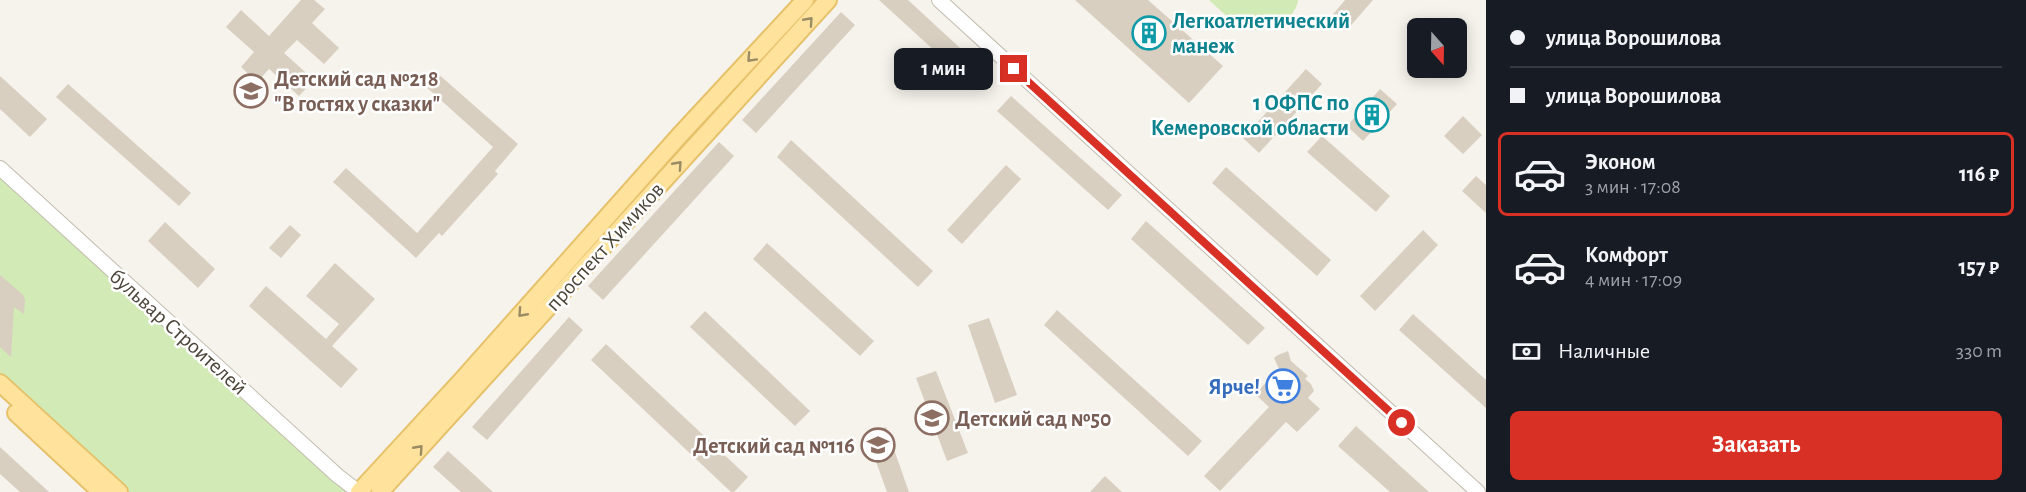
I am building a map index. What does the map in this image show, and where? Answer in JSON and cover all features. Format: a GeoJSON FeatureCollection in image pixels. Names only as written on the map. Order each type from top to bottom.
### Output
{"type":"FeatureCollection","features":[{"type":"Feature","properties":{"kind":"main road","name":"проспект Химиков"},"geometry":{"type":"LineString","coordinates":[[359,492],[680,135],[805,0]]}},
{"type":"Feature","properties":{"kind":"main road","name":"проспект Химиков"},"geometry":{"type":"LineString","coordinates":[[380,492],[828,0]]}},
{"type":"Feature","properties":{"kind":"main road"},"geometry":{"type":"LineString","coordinates":[[0,383],[119,492]]}},
{"type":"Feature","properties":{"kind":"main road"},"geometry":{"type":"LineString","coordinates":[[0,398],[101,492]]}},
{"type":"Feature","properties":{"kind":"street"},"geometry":{"type":"LineString","coordinates":[[939,0],[1478,492]]}},
{"type":"Feature","properties":{"kind":"street","name":"бульвар Строителей"},"geometry":{"type":"LineString","coordinates":[[0,168],[338,476],[359,492]]}},
{"type":"Feature","properties":{"kind":"green space"},"geometry":{"type":"Polygon","coordinates":[[[1209,0],[1298,0],[1291,15],[1276,26],[1250,30],[1229,18],[1209,0]]]}},
{"type":"Feature","properties":{"kind":"green space"},"geometry":{"type":"Polygon","coordinates":[[[0,168],[359,492],[119,492],[0,383],[0,168]]]}},
{"type":"Feature","properties":{"kind":"building"},"geometry":{"type":"Polygon","coordinates":[[[301,0],[314,0],[325,9],[312,23],[339,48],[324,64],[297,40],[284,53],[314,80],[299,96],[269,69],[257,82],[241,67],[254,52],[226,27],[241,10],[269,36],[301,0]]]}},
{"type":"Feature","properties":{"kind":"building"},"geometry":{"type":"Polygon","coordinates":[[[879,0],[908,0],[985,71],[972,85],[879,0]]]}},
{"type":"Feature","properties":{"kind":"building","name":"Легкоатлетический манеж"},"geometry":{"type":"Polygon","coordinates":[[[1075,0],[1148,0],[1223,66],[1189,103],[1075,0]]]}},
{"type":"Feature","properties":{"kind":"building"},"geometry":{"type":"Polygon","coordinates":[[[1345,0],[1373,0],[1346,31],[1330,18],[1345,0]]]}},
{"type":"Feature","properties":{"kind":"building"},"geometry":{"type":"Polygon","coordinates":[[[841,12],[855,25],[756,133],[742,120],[841,12]]]}},
{"type":"Feature","properties":{"kind":"building"},"geometry":{"type":"Polygon","coordinates":[[[1306,69],[1322,84],[1259,153],[1243,138],[1306,69]]]}},
{"type":"Feature","properties":{"kind":"building"},"geometry":{"type":"Polygon","coordinates":[[[436,72],[518,144],[495,171],[498,174],[442,236],[439,233],[416,258],[333,182],[346,168],[417,233],[493,147],[424,85],[436,72]]]}},
{"type":"Feature","properties":{"kind":"building"},"geometry":{"type":"Polygon","coordinates":[[[0,76],[47,119],[30,137],[0,109],[0,76]]]}},
{"type":"Feature","properties":{"kind":"building"},"geometry":{"type":"Polygon","coordinates":[[[68,84],[191,193],[179,206],[56,97],[68,84]]]}},
{"type":"Feature","properties":{"kind":"building","name":"1 ОФПС по Кемеровской области"},"geometry":{"type":"Polygon","coordinates":[[[1380,89],[1397,104],[1363,141],[1347,126],[1380,89]]]}},
{"type":"Feature","properties":{"kind":"building"},"geometry":{"type":"Polygon","coordinates":[[[1011,96],[1122,195],[1108,210],[997,111],[1011,96]]]}},
{"type":"Feature","properties":{"kind":"building"},"geometry":{"type":"Polygon","coordinates":[[[1463,116],[1482,135],[1463,154],[1444,136],[1463,116]]]}},
{"type":"Feature","properties":{"kind":"building"},"geometry":{"type":"Polygon","coordinates":[[[1322,136],[1390,196],[1376,212],[1307,152],[1322,136]]]}},
{"type":"Feature","properties":{"kind":"building"},"geometry":{"type":"Polygon","coordinates":[[[791,140],[933,271],[918,287],[777,157],[791,140]]]}},
{"type":"Feature","properties":{"kind":"building"},"geometry":{"type":"Polygon","coordinates":[[[719,142],[734,156],[603,300],[588,286],[719,142]]]}},
{"type":"Feature","properties":{"kind":"building"},"geometry":{"type":"Polygon","coordinates":[[[1006,165],[1021,179],[962,244],[947,230],[1006,165]]]}},
{"type":"Feature","properties":{"kind":"building"},"geometry":{"type":"Polygon","coordinates":[[[1226,167],[1331,260],[1317,276],[1212,183],[1226,167]]]}},
{"type":"Feature","properties":{"kind":"building"},"geometry":{"type":"Polygon","coordinates":[[[1476,176],[1486,185],[1486,213],[1462,191],[1476,176]]]}},
{"type":"Feature","properties":{"kind":"building"},"geometry":{"type":"Polygon","coordinates":[[[1146,221],[1265,328],[1248,345],[1131,239],[1146,221]]]}},
{"type":"Feature","properties":{"kind":"building"},"geometry":{"type":"Polygon","coordinates":[[[165,222],[215,269],[198,288],[148,241],[165,222]]]}},
{"type":"Feature","properties":{"kind":"building"},"geometry":{"type":"Polygon","coordinates":[[[290,225],[301,235],[281,258],[269,248],[290,225]]]}},
{"type":"Feature","properties":{"kind":"building"},"geometry":{"type":"Polygon","coordinates":[[[1423,230],[1438,245],[1375,311],[1360,296],[1423,230]]]}},
{"type":"Feature","properties":{"kind":"building"},"geometry":{"type":"Polygon","coordinates":[[[767,243],[874,341],[860,356],[753,259],[767,243]]]}},
{"type":"Feature","properties":{"kind":"building"},"geometry":{"type":"Polygon","coordinates":[[[335,263],[375,299],[332,346],[358,369],[341,388],[249,306],[266,286],[326,339],[339,324],[306,296],[335,263]]]}},
{"type":"Feature","properties":{"kind":"building"},"geometry":{"type":"Polygon","coordinates":[[[0,275],[23,295],[25,300],[24,314],[14,307],[11,357],[0,347],[0,275]]]}},
{"type":"Feature","properties":{"kind":"building"},"geometry":{"type":"Polygon","coordinates":[[[1057,310],[1202,441],[1188,456],[1044,325],[1057,310]]]}},
{"type":"Feature","properties":{"kind":"building"},"geometry":{"type":"Polygon","coordinates":[[[705,311],[810,411],[795,426],[690,327],[705,311]]]}},
{"type":"Feature","properties":{"kind":"building"},"geometry":{"type":"Polygon","coordinates":[[[1413,314],[1486,380],[1486,408],[1399,330],[1413,314]]]}},
{"type":"Feature","properties":{"kind":"building"},"geometry":{"type":"Polygon","coordinates":[[[569,317],[583,330],[487,440],[472,427],[569,317]]]}},
{"type":"Feature","properties":{"kind":"building"},"geometry":{"type":"Polygon","coordinates":[[[989,318],[1017,395],[995,403],[968,325],[989,318]]]}},
{"type":"Feature","properties":{"kind":"building"},"geometry":{"type":"Polygon","coordinates":[[[606,344],[748,477],[734,492],[731,492],[591,360],[606,344]]]}},
{"type":"Feature","properties":{"kind":"building"},"geometry":{"type":"Polygon","coordinates":[[[1288,351],[1291,361],[1308,376],[1305,379],[1314,391],[1308,398],[1320,409],[1297,432],[1286,422],[1220,491],[1204,476],[1269,407],[1255,394],[1279,369],[1274,358],[1288,351]]]}},
{"type":"Feature","properties":{"kind":"building"},"geometry":{"type":"Polygon","coordinates":[[[936,371],[968,453],[947,461],[916,378],[936,371]]]}},
{"type":"Feature","properties":{"kind":"building"},"geometry":{"type":"Polygon","coordinates":[[[1356,426],[1429,492],[1390,492],[1338,446],[1356,426]]]}},
{"type":"Feature","properties":{"kind":"building"},"geometry":{"type":"Polygon","coordinates":[[[886,427],[909,492],[887,492],[866,434],[886,427]]]}},
{"type":"Feature","properties":{"kind":"building"},"geometry":{"type":"Polygon","coordinates":[[[0,447],[49,492],[20,492],[0,474],[0,447]]]}},
{"type":"Feature","properties":{"kind":"building"},"geometry":{"type":"Polygon","coordinates":[[[448,451],[493,492],[461,492],[433,467],[448,451]]]}},
{"type":"Feature","properties":{"kind":"building"},"geometry":{"type":"Polygon","coordinates":[[[1105,476],[1122,492],[1090,492],[1105,476]]]}},
{"type":"Feature","properties":{"kind":"place","name":"Легкоатлетический манеж"},"geometry":{"type":"Point","coordinates":[1149,33]}},
{"type":"Feature","properties":{"kind":"place","name":"Детский сад №218 \"В гостях у сказки\""},"geometry":{"type":"Point","coordinates":[251,91]}},
{"type":"Feature","properties":{"kind":"place","name":"1 ОФПС по Кемеровской области"},"geometry":{"type":"Point","coordinates":[1372,115]}},
{"type":"Feature","properties":{"kind":"place","name":"Ярче!"},"geometry":{"type":"Point","coordinates":[1283,386]}},
{"type":"Feature","properties":{"kind":"place","name":"Детский сад №50"},"geometry":{"type":"Point","coordinates":[932,418]}},
{"type":"Feature","properties":{"kind":"place","name":"Детский сад №116"},"geometry":{"type":"Point","coordinates":[878,445]}},
{"type":"Feature","properties":{"kind":"route"},"geometry":{"type":"LineString","coordinates":[[1014,69],[1402,423]]}}]}
